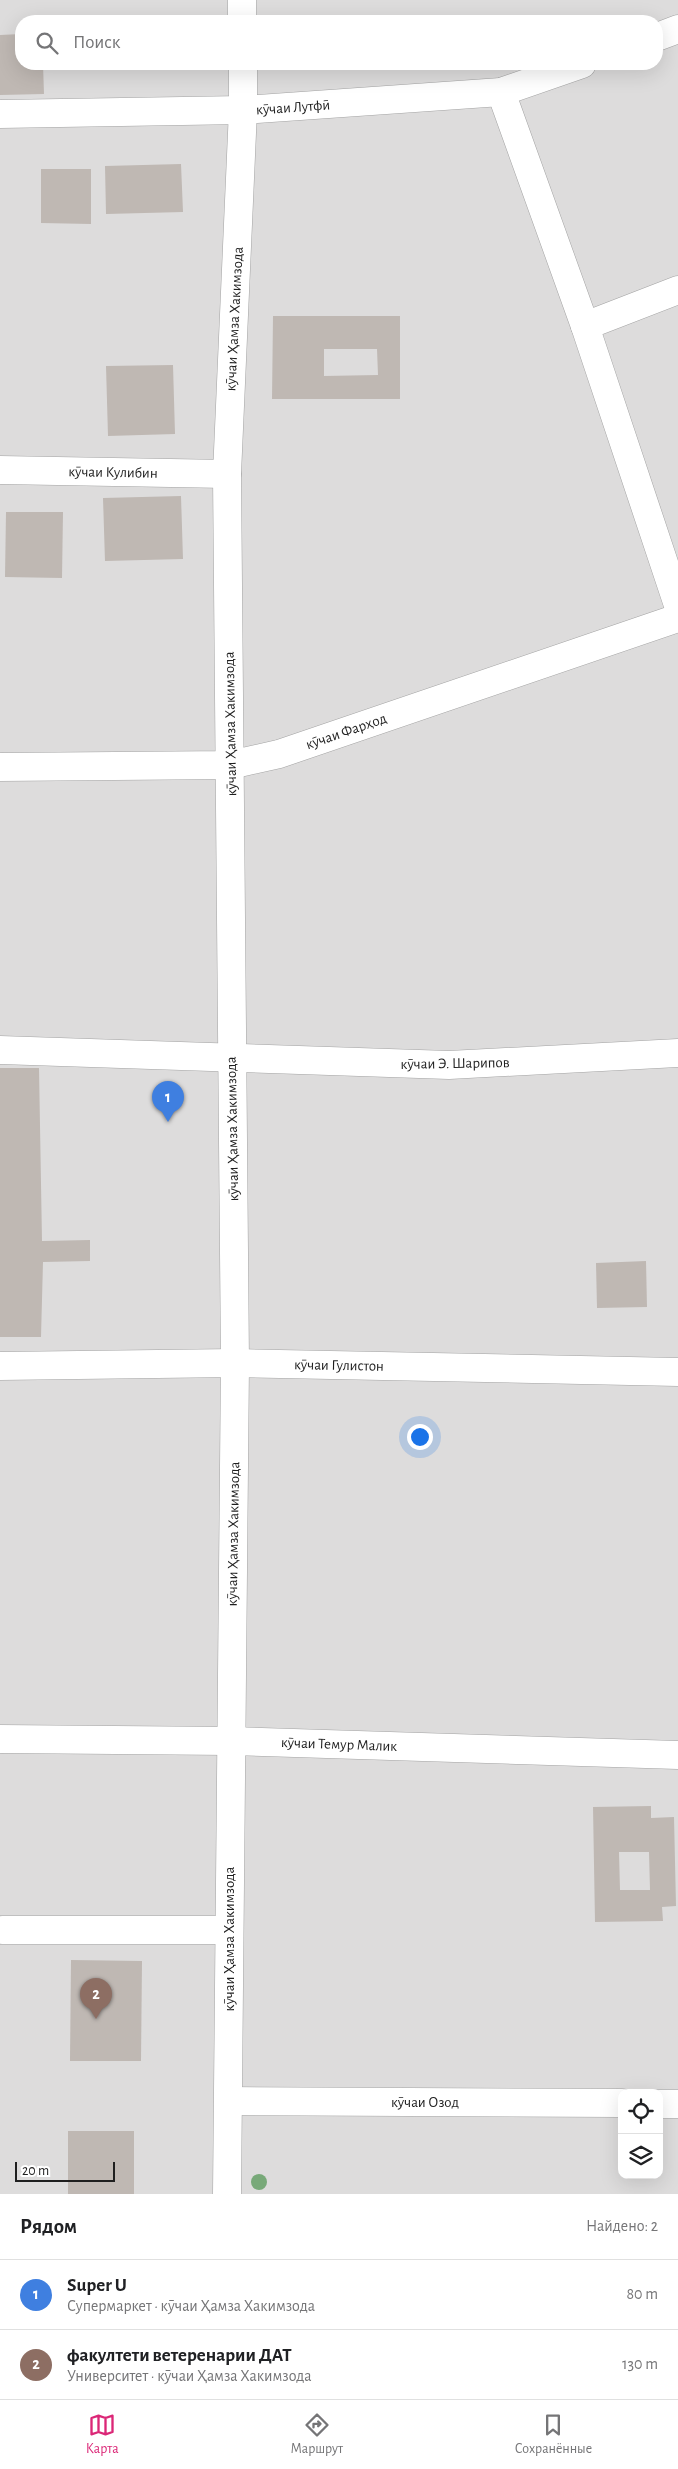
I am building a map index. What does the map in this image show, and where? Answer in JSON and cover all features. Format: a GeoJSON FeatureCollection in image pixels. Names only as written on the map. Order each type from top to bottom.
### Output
{"type":"FeatureCollection","features":[{"type":"Feature","properties":{"kind":"street"},"geometry":{"type":"LineString","coordinates":[[242,0],[242,15]]}},
{"type":"Feature","properties":{"kind":"street"},"geometry":{"type":"LineString","coordinates":[[663,35],[678,29]]}},
{"type":"Feature","properties":{"kind":"street","name":"кӯчаи Ҳамза Хакимзода"},"geometry":{"type":"LineString","coordinates":[[227,2194],[235,1363],[227,474],[243,110],[243,70]]}},
{"type":"Feature","properties":{"kind":"street","name":"кӯчаи Лутфӣ"},"geometry":{"type":"LineString","coordinates":[[0,114],[243,110],[501,92],[565,70]]}},
{"type":"Feature","properties":{"kind":"street"},"geometry":{"type":"LineString","coordinates":[[501,92],[585,326],[678,605]]}},
{"type":"Feature","properties":{"kind":"street"},"geometry":{"type":"LineString","coordinates":[[585,326],[678,290]]}},
{"type":"Feature","properties":{"kind":"street","name":"кӯчаи Кулибин"},"geometry":{"type":"LineString","coordinates":[[0,470],[227,474]]}},
{"type":"Feature","properties":{"kind":"street","name":"кӯчаи Фарҳод"},"geometry":{"type":"LineString","coordinates":[[0,767],[230,764],[279,754],[678,618]]}},
{"type":"Feature","properties":{"kind":"street","name":"кӯчаи Э. Шарипов"},"geometry":{"type":"LineString","coordinates":[[0,1050],[449,1065],[678,1054]]}},
{"type":"Feature","properties":{"kind":"street","name":"кӯчаи Гулистон"},"geometry":{"type":"LineString","coordinates":[[0,1366],[235,1363],[678,1372]]}},
{"type":"Feature","properties":{"kind":"street","name":"кӯчаи Темур Малик"},"geometry":{"type":"LineString","coordinates":[[0,1739],[230,1741],[678,1755]]}},
{"type":"Feature","properties":{"kind":"street"},"geometry":{"type":"LineString","coordinates":[[2,1930],[229,1930]]}},
{"type":"Feature","properties":{"kind":"street","name":"кӯчаи Озод"},"geometry":{"type":"LineString","coordinates":[[229,2101],[618,2103]]}},
{"type":"Feature","properties":{"kind":"street"},"geometry":{"type":"LineString","coordinates":[[663,2104],[678,2104]]}},
{"type":"Feature","properties":{"kind":"shaded area"},"geometry":{"type":"Polygon","coordinates":[[[0,0],[678,0],[678,2194],[0,2194],[0,0]]]}},
{"type":"Feature","properties":{"kind":"building"},"geometry":{"type":"Polygon","coordinates":[[[15,34],[15,70],[43,70],[44,94],[0,95],[0,35],[15,34]]]}},
{"type":"Feature","properties":{"kind":"building"},"geometry":{"type":"Polygon","coordinates":[[[181,164],[183,212],[106,214],[105,166],[181,164]]]}},
{"type":"Feature","properties":{"kind":"building"},"geometry":{"type":"Polygon","coordinates":[[[41,169],[91,169],[91,224],[41,223],[41,169]]]}},
{"type":"Feature","properties":{"kind":"building"},"geometry":{"type":"Polygon","coordinates":[[[273,316],[400,316],[400,399],[272,399],[273,316]],[[324,349],[324,376],[378,375],[377,349],[324,349]]]}},
{"type":"Feature","properties":{"kind":"building"},"geometry":{"type":"Polygon","coordinates":[[[173,365],[175,434],[108,436],[106,366],[173,365]]]}},
{"type":"Feature","properties":{"kind":"building"},"geometry":{"type":"Polygon","coordinates":[[[181,496],[183,559],[105,561],[103,498],[181,496]]]}},
{"type":"Feature","properties":{"kind":"building"},"geometry":{"type":"Polygon","coordinates":[[[6,512],[63,512],[62,578],[5,577],[6,512]]]}},
{"type":"Feature","properties":{"kind":"building"},"geometry":{"type":"Polygon","coordinates":[[[0,1068],[39,1068],[42,1241],[90,1240],[90,1261],[43,1262],[41,1337],[0,1337],[0,1068]]]}},
{"type":"Feature","properties":{"kind":"building"},"geometry":{"type":"Polygon","coordinates":[[[646,1261],[647,1307],[597,1308],[596,1263],[646,1261]]]}},
{"type":"Feature","properties":{"kind":"building"},"geometry":{"type":"Polygon","coordinates":[[[651,1806],[651,1818],[674,1817],[676,1906],[662,1907],[663,1921],[595,1922],[593,1807],[651,1806]],[[619,1852],[620,1890],[650,1890],[649,1852],[619,1852]]]}},
{"type":"Feature","properties":{"kind":"building"},"geometry":{"type":"Polygon","coordinates":[[[71,1960],[142,1961],[141,2061],[70,2061],[71,1960]]]}},
{"type":"Feature","properties":{"kind":"building"},"geometry":{"type":"Polygon","coordinates":[[[68,2131],[134,2131],[134,2194],[68,2194],[68,2131]]]}},
{"type":"Feature","properties":{"kind":"place","name":"Super U"},"geometry":{"type":"Point","coordinates":[168,1122]}},
{"type":"Feature","properties":{"kind":"place","name":"факултети ветеренарии ДАТ"},"geometry":{"type":"Point","coordinates":[96,2019]}}]}
